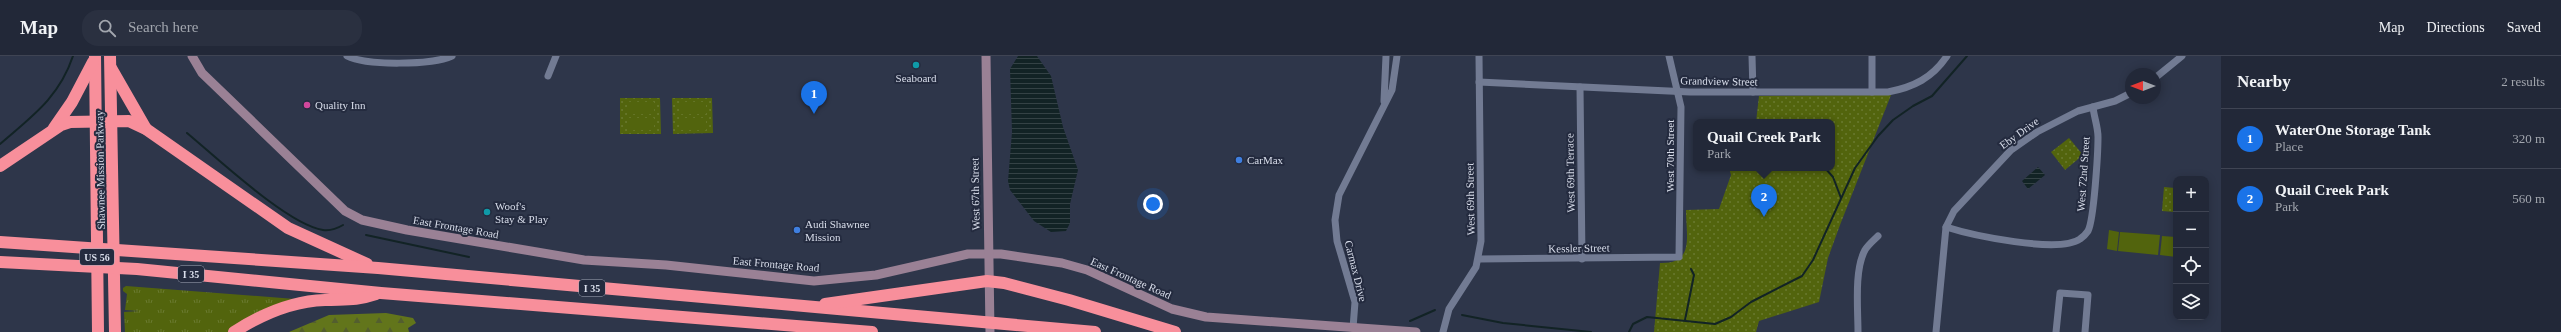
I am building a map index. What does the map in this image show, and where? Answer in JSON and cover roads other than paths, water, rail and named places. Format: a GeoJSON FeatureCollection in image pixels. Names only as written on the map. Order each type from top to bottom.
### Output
{"type":"FeatureCollection","features":[{"type":"Feature","properties":{"kind":"highway","name":"Shawnee Mission Parkway"},"geometry":{"type":"LineString","coordinates":[[95,57],[98,332]]}},
{"type":"Feature","properties":{"kind":"highway"},"geometry":{"type":"LineString","coordinates":[[51,132],[72,102],[95,57]]}},
{"type":"Feature","properties":{"kind":"highway","name":"Shawnee Mission Parkway"},"geometry":{"type":"LineString","coordinates":[[110,61],[113,121],[114,332]]}},
{"type":"Feature","properties":{"kind":"highway"},"geometry":{"type":"LineString","coordinates":[[110,61],[146,129]]}},
{"type":"Feature","properties":{"kind":"highway"},"geometry":{"type":"LineString","coordinates":[[0,166],[51,132],[70,122],[129,121],[146,129],[288,228],[312,241],[378,268]]}},
{"type":"Feature","properties":{"kind":"highway","name":"I 35"},"geometry":{"type":"LineString","coordinates":[[0,242],[378,268],[1095,332]]}},
{"type":"Feature","properties":{"kind":"highway","name":"I 35"},"geometry":{"type":"LineString","coordinates":[[0,262],[137,269],[381,293],[872,332]]}},
{"type":"Feature","properties":{"kind":"highway"},"geometry":{"type":"LineString","coordinates":[[806,307],[987,281],[1004,283],[1062,298],[1175,332]]}},
{"type":"Feature","properties":{"kind":"highway"},"geometry":{"type":"LineString","coordinates":[[234,332],[261,316],[296,303],[325,300],[354,301],[381,293]]}},
{"type":"Feature","properties":{"kind":"highway"},"geometry":{"type":"LineString","coordinates":[[753,322],[780,332]]}},
{"type":"Feature","properties":{"kind":"street","name":"East Frontage Road"},"geometry":{"type":"LineString","coordinates":[[192,56],[202,73],[334,202],[349,213],[372,222],[542,255],[584,260],[684,267],[795,280],[856,279],[968,254],[987,253],[1062,263],[1087,270],[1172,309],[1206,317],[1416,332]]}},
{"type":"Feature","properties":{"kind":"street"},"geometry":{"type":"LineString","coordinates":[[347,56],[365,62],[436,61],[452,56]]}},
{"type":"Feature","properties":{"kind":"street"},"geometry":{"type":"LineString","coordinates":[[548,76],[556,56]]}},
{"type":"Feature","properties":{"kind":"street","name":"West 67th Street"},"geometry":{"type":"LineString","coordinates":[[986,56],[987,281],[990,332]]}},
{"type":"Feature","properties":{"kind":"street","name":"Carmax Drive"},"geometry":{"type":"LineString","coordinates":[[1383,110],[1386,89],[1386,56]]}},
{"type":"Feature","properties":{"kind":"street","name":"Carmax Drive"},"geometry":{"type":"LineString","coordinates":[[1353,328],[1355,302],[1342,263],[1335,220],[1339,195],[1392,90],[1397,56]]}},
{"type":"Feature","properties":{"kind":"street","name":"West 69th Street"},"geometry":{"type":"LineString","coordinates":[[1443,332],[1449,309],[1476,267],[1479,259],[1481,241],[1479,56]]}},
{"type":"Feature","properties":{"kind":"street","name":"West 70th Street"},"geometry":{"type":"LineString","coordinates":[[1669,56],[1679,92],[1681,123],[1679,257]]}},
{"type":"Feature","properties":{"kind":"street"},"geometry":{"type":"LineString","coordinates":[[1752,56],[1753,92]]}},
{"type":"Feature","properties":{"kind":"street"},"geometry":{"type":"LineString","coordinates":[[1872,56],[1872,92]]}},
{"type":"Feature","properties":{"kind":"street","name":"Grandview Street"},"geometry":{"type":"LineString","coordinates":[[1479,82],[1679,92],[1872,92],[1907,88],[1922,81],[1930,76],[1947,56]]}},
{"type":"Feature","properties":{"kind":"street"},"geometry":{"type":"LineString","coordinates":[[2161,73],[2182,56]]}},
{"type":"Feature","properties":{"kind":"street","name":"West 69th Terrace"},"geometry":{"type":"LineString","coordinates":[[1580,87],[1582,259]]}},
{"type":"Feature","properties":{"kind":"street","name":"Eby Drive"},"geometry":{"type":"LineString","coordinates":[[1936,332],[1946,227],[1954,210],[2011,150],[2036,132],[2078,111],[2115,101],[2125,96]]}},
{"type":"Feature","properties":{"kind":"street","name":"West 72nd Street"},"geometry":{"type":"LineString","coordinates":[[1946,227],[1996,239],[2070,244],[2081,239],[2089,230],[2092,210],[2098,136],[2092,107]]}},
{"type":"Feature","properties":{"kind":"street"},"geometry":{"type":"LineString","coordinates":[[1858,332],[1858,290],[1862,259],[1865,250],[1878,236]]}},
{"type":"Feature","properties":{"kind":"street","name":"Kessler Street"},"geometry":{"type":"LineString","coordinates":[[1479,259],[1679,257]]}},
{"type":"Feature","properties":{"kind":"street"},"geometry":{"type":"LineString","coordinates":[[2056,332],[2060,293],[2088,295],[2085,332]]}},
{"type":"Feature","properties":{"kind":"waterway"},"geometry":{"type":"LineString","coordinates":[[0,144],[43,106],[60,84],[73,56]]}},
{"type":"Feature","properties":{"kind":"waterway"},"geometry":{"type":"LineString","coordinates":[[1629,332],[1633,324],[1647,317],[1715,324],[1731,317],[1751,302],[1802,276],[1813,260],[1855,168],[1878,136],[1893,120],[1913,106],[1932,96],[1967,56]]}},
{"type":"Feature","properties":{"kind":"waterway"},"geometry":{"type":"LineString","coordinates":[[187,133],[253,189],[291,216],[308,225],[323,230],[334,229],[343,225]]}},
{"type":"Feature","properties":{"kind":"waterway"},"geometry":{"type":"LineString","coordinates":[[1828,171],[1833,177],[1841,198]]}},
{"type":"Feature","properties":{"kind":"waterway"},"geometry":{"type":"LineString","coordinates":[[366,235],[469,257]]}},
{"type":"Feature","properties":{"kind":"waterway"},"geometry":{"type":"LineString","coordinates":[[1685,320],[1694,275],[1691,269]]}},
{"type":"Feature","properties":{"kind":"waterway"},"geometry":{"type":"LineString","coordinates":[[1410,321],[1435,310]]}},
{"type":"Feature","properties":{"kind":"waterway"},"geometry":{"type":"LineString","coordinates":[[1462,315],[1503,323],[1591,332]]}},
{"type":"Feature","properties":{"kind":"place","name":"Seaboard"},"geometry":{"type":"Point","coordinates":[916,65]}},
{"type":"Feature","properties":{"kind":"place","name":"Quality Inn"},"geometry":{"type":"Point","coordinates":[307,105]}},
{"type":"Feature","properties":{"kind":"place","name":"WaterOne Storage Tank"},"geometry":{"type":"Point","coordinates":[814,114]}},
{"type":"Feature","properties":{"kind":"place","name":"CarMax"},"geometry":{"type":"Point","coordinates":[1239,160]}},
{"type":"Feature","properties":{"kind":"place","name":"Woof's Stay & Play"},"geometry":{"type":"Point","coordinates":[487,212]}},
{"type":"Feature","properties":{"kind":"place","name":"Quail Creek Park"},"geometry":{"type":"Point","coordinates":[1764,217]}},
{"type":"Feature","properties":{"kind":"place","name":"Audi Shawnee Mission"},"geometry":{"type":"Point","coordinates":[797,230]}}]}
